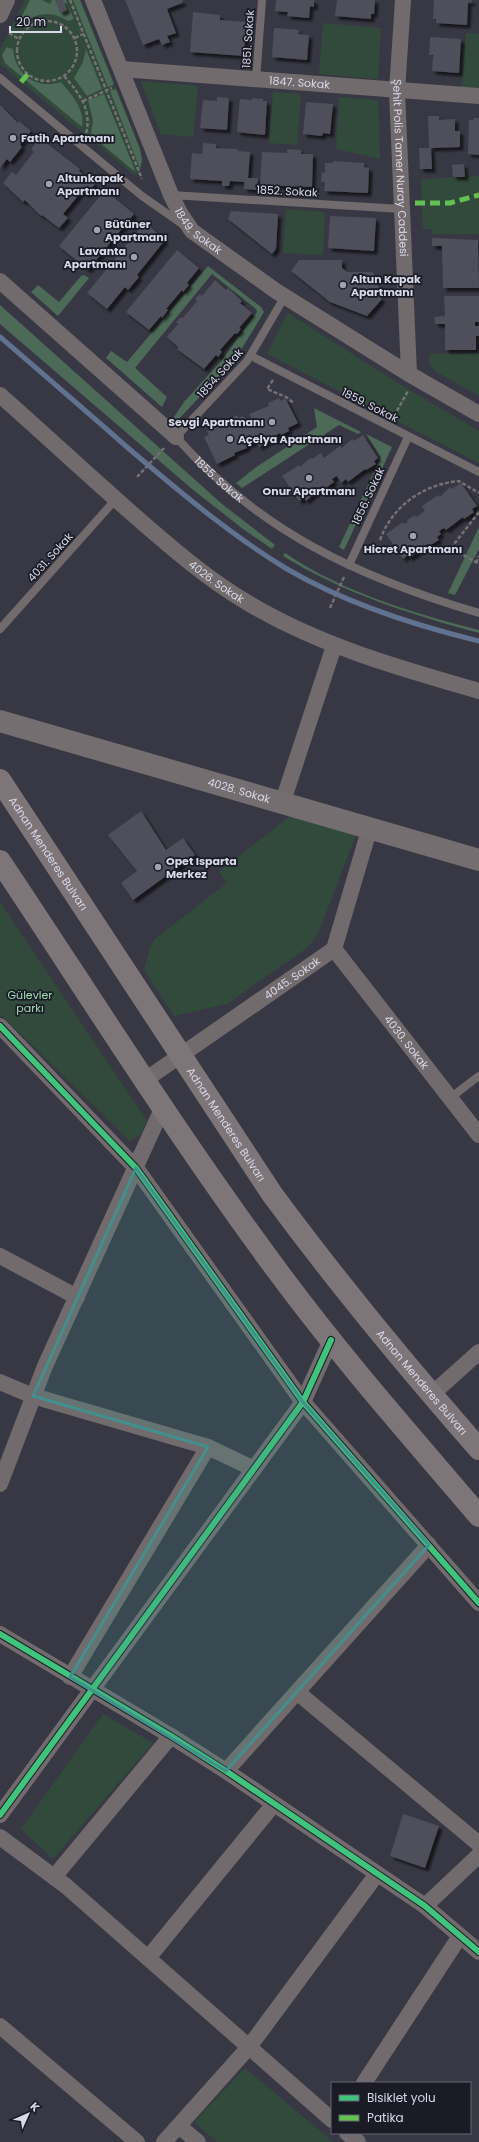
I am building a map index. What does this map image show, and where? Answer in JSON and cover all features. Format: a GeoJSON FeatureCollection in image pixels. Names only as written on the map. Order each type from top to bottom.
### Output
{"type":"FeatureCollection","features":[{"type":"Feature","properties":{"kind":"main road","name":"Adnan Menderes Bulvarı"},"geometry":{"type":"LineString","coordinates":[[0,780],[272,1194],[374,1327],[479,1449]]}},
{"type":"Feature","properties":{"kind":"main road"},"geometry":{"type":"LineString","coordinates":[[0,861],[163,1107],[279,1274],[331,1340],[479,1516]]}},
{"type":"Feature","properties":{"kind":"street"},"geometry":{"type":"LineString","coordinates":[[0,15],[8,0]]}},
{"type":"Feature","properties":{"kind":"street","name":"1849. Sokak"},"geometry":{"type":"LineString","coordinates":[[93,0],[171,195],[180,213],[192,231],[285,296],[412,376]]}},
{"type":"Feature","properties":{"kind":"street","name":"Şehit Polis Tamer Nuray Caddesi"},"geometry":{"type":"LineString","coordinates":[[403,0],[397,91],[402,209],[412,376]]}},
{"type":"Feature","properties":{"kind":"street","name":"1847. Sokak"},"geometry":{"type":"LineString","coordinates":[[121,69],[479,96]]}},
{"type":"Feature","properties":{"kind":"street","name":"1855. Sokak"},"geometry":{"type":"LineString","coordinates":[[0,281],[176,437]]}},
{"type":"Feature","properties":{"kind":"street"},"geometry":{"type":"LineString","coordinates":[[412,376],[479,414]]}},
{"type":"Feature","properties":{"kind":"street","name":"4026. Sokak"},"geometry":{"type":"LineString","coordinates":[[0,395],[116,499],[210,578],[254,606],[295,628],[334,646],[389,665],[479,691]]}},
{"type":"Feature","properties":{"kind":"street"},"geometry":{"type":"LineString","coordinates":[[284,802],[334,646]]}},
{"type":"Feature","properties":{"kind":"street","name":"4028. Sokak"},"geometry":{"type":"LineString","coordinates":[[0,721],[370,826],[479,860]]}},
{"type":"Feature","properties":{"kind":"street"},"geometry":{"type":"LineString","coordinates":[[334,949],[370,826]]}},
{"type":"Feature","properties":{"kind":"street","name":"4045. Sokak"},"geometry":{"type":"LineString","coordinates":[[145,1080],[334,949]]}},
{"type":"Feature","properties":{"kind":"street","name":"4030. Sokak"},"geometry":{"type":"LineString","coordinates":[[334,949],[479,1135]]}},
{"type":"Feature","properties":{"kind":"street"},"geometry":{"type":"LineString","coordinates":[[0,1026],[136,1168],[304,1402],[479,1603]]}},
{"type":"Feature","properties":{"kind":"street"},"geometry":{"type":"LineString","coordinates":[[0,1484],[33,1396],[163,1107]]}},
{"type":"Feature","properties":{"kind":"street"},"geometry":{"type":"LineString","coordinates":[[0,1256],[77,1297]]}},
{"type":"Feature","properties":{"kind":"street"},"geometry":{"type":"LineString","coordinates":[[0,1815],[91,1689],[304,1402],[331,1340]]}},
{"type":"Feature","properties":{"kind":"street"},"geometry":{"type":"LineString","coordinates":[[431,1395],[479,1352]]}},
{"type":"Feature","properties":{"kind":"street"},"geometry":{"type":"LineString","coordinates":[[0,1382],[33,1396],[208,1447],[254,1469]]}},
{"type":"Feature","properties":{"kind":"street"},"geometry":{"type":"LineString","coordinates":[[70,1677],[208,1447]]}},
{"type":"Feature","properties":{"kind":"street"},"geometry":{"type":"LineString","coordinates":[[226,1771],[429,1545]]}},
{"type":"Feature","properties":{"kind":"street"},"geometry":{"type":"LineString","coordinates":[[0,1634],[171,1736],[226,1771],[425,1906],[479,1952]]}},
{"type":"Feature","properties":{"kind":"street"},"geometry":{"type":"LineString","coordinates":[[297,1692],[479,1844]]}},
{"type":"Feature","properties":{"kind":"street"},"geometry":{"type":"LineString","coordinates":[[54,1877],[171,1736]]}},
{"type":"Feature","properties":{"kind":"street"},"geometry":{"type":"LineString","coordinates":[[148,1958],[274,1804]]}},
{"type":"Feature","properties":{"kind":"street"},"geometry":{"type":"LineString","coordinates":[[0,1837],[54,1877],[331,2119]]}},
{"type":"Feature","properties":{"kind":"street"},"geometry":{"type":"LineString","coordinates":[[425,1906],[479,1855]]}},
{"type":"Feature","properties":{"kind":"street"},"geometry":{"type":"LineString","coordinates":[[164,2142],[249,2047],[378,1874]]}},
{"type":"Feature","properties":{"kind":"street"},"geometry":{"type":"LineString","coordinates":[[365,2082],[460,1936]]}},
{"type":"Feature","properties":{"kind":"street"},"geometry":{"type":"LineString","coordinates":[[0,2026],[137,2142]]}},
{"type":"Feature","properties":{"kind":"street"},"geometry":{"type":"LineString","coordinates":[[179,2126],[198,2142]]}},
{"type":"Feature","properties":{"kind":"street"},"geometry":{"type":"LineString","coordinates":[[348,2134],[358,2142]]}},
{"type":"Feature","properties":{"kind":"lane","name":"1851. Sokak"},"geometry":{"type":"LineString","coordinates":[[256,80],[262,0]]}},
{"type":"Feature","properties":{"kind":"lane"},"geometry":{"type":"LineString","coordinates":[[0,78],[151,202],[192,231]]}},
{"type":"Feature","properties":{"kind":"lane","name":"1852. Sokak"},"geometry":{"type":"LineString","coordinates":[[171,195],[402,209]]}},
{"type":"Feature","properties":{"kind":"lane","name":"1854. Sokak"},"geometry":{"type":"LineString","coordinates":[[176,437],[251,356],[285,296]]}},
{"type":"Feature","properties":{"kind":"lane","name":"1859. Sokak"},"geometry":{"type":"LineString","coordinates":[[251,356],[479,472]]}},
{"type":"Feature","properties":{"kind":"lane","name":"1855. Sokak"},"geometry":{"type":"LineString","coordinates":[[176,437],[220,480],[263,516],[308,545],[349,565],[406,589],[479,613]]}},
{"type":"Feature","properties":{"kind":"lane","name":"1856. Sokak"},"geometry":{"type":"LineString","coordinates":[[349,565],[408,437]]}},
{"type":"Feature","properties":{"kind":"lane","name":"4031. Sokak"},"geometry":{"type":"LineString","coordinates":[[0,629],[116,499]]}},
{"type":"Feature","properties":{"kind":"lane"},"geometry":{"type":"LineString","coordinates":[[450,1098],[479,1076]]}},
{"type":"Feature","properties":{"kind":"path"},"geometry":{"type":"LineString","coordinates":[[70,0],[151,202]]}},
{"type":"Feature","properties":{"kind":"path"},"geometry":{"type":"LineString","coordinates":[[44,20],[54,21],[64,25],[75,38],[78,52],[76,63],[64,76],[55,81],[36,79],[28,74],[18,58],[17,49],[19,38],[25,30],[34,23],[44,20]]}},
{"type":"Feature","properties":{"kind":"path"},"geometry":{"type":"LineString","coordinates":[[8,33],[19,38]]}},
{"type":"Feature","properties":{"kind":"path"},"geometry":{"type":"LineString","coordinates":[[75,38],[84,34]]}},
{"type":"Feature","properties":{"kind":"path"},"geometry":{"type":"LineString","coordinates":[[64,76],[83,101],[88,118],[86,135]]}},
{"type":"Feature","properties":{"kind":"path"},"geometry":{"type":"LineString","coordinates":[[83,101],[106,90]]}},
{"type":"Feature","properties":{"kind":"path"},"geometry":{"type":"LineString","coordinates":[[388,427],[412,376]]}},
{"type":"Feature","properties":{"kind":"path"},"geometry":{"type":"LineString","coordinates":[[274,379],[267,389],[286,397],[294,403]]}},
{"type":"Feature","properties":{"kind":"path"},"geometry":{"type":"LineString","coordinates":[[137,477],[162,450]]}},
{"type":"Feature","properties":{"kind":"path"},"geometry":{"type":"LineString","coordinates":[[380,540],[395,512],[402,505],[441,483],[459,480],[479,493]]}},
{"type":"Feature","properties":{"kind":"path"},"geometry":{"type":"LineString","coordinates":[[479,512],[451,548],[479,564]]}},
{"type":"Feature","properties":{"kind":"path"},"geometry":{"type":"LineString","coordinates":[[476,562],[479,556]]}},
{"type":"Feature","properties":{"kind":"path"},"geometry":{"type":"LineString","coordinates":[[330,608],[344,577]]}},
{"type":"Feature","properties":{"kind":"highlighted area"},"geometry":{"type":"Polygon","coordinates":[[[136,1168],[303,1402],[429,1545],[226,1771],[70,1677],[208,1447],[33,1396],[136,1168]]]}},
{"type":"Feature","properties":{"kind":"green space"},"geometry":{"type":"Polygon","coordinates":[[[25,0],[80,0],[140,149],[142,160],[140,174],[134,175],[1,65],[0,50],[25,0]]]}},
{"type":"Feature","properties":{"kind":"green space"},"geometry":{"type":"Polygon","coordinates":[[[30,0],[42,0],[50,4],[52,0],[66,0],[74,19],[68,21],[51,14],[46,14],[35,16],[24,22],[20,20],[30,0]]]}},
{"type":"Feature","properties":{"kind":"green space"},"geometry":{"type":"Polygon","coordinates":[[[73,0],[80,0],[114,84],[108,87],[73,0]]]}},
{"type":"Feature","properties":{"kind":"green space"},"geometry":{"type":"Polygon","coordinates":[[[323,23],[381,28],[378,79],[319,74],[323,23]]]}},
{"type":"Feature","properties":{"kind":"green space"},"geometry":{"type":"Polygon","coordinates":[[[466,33],[479,34],[479,88],[462,87],[466,33]]]}},
{"type":"Feature","properties":{"kind":"green space"},"geometry":{"type":"Polygon","coordinates":[[[7,47],[13,49],[18,66],[22,73],[28,78],[43,84],[61,82],[80,108],[82,114],[82,127],[5,63],[2,55],[7,47]]]}},
{"type":"Feature","properties":{"kind":"green space"},"geometry":{"type":"Polygon","coordinates":[[[86,49],[102,89],[87,96],[74,78],[83,62],[86,49]]]}},
{"type":"Feature","properties":{"kind":"green space"},"geometry":{"type":"Polygon","coordinates":[[[141,81],[198,86],[193,137],[161,134],[141,81]]]}},
{"type":"Feature","properties":{"kind":"green space"},"geometry":{"type":"Polygon","coordinates":[[[116,89],[140,149],[142,160],[140,169],[110,91],[116,89]]]}},
{"type":"Feature","properties":{"kind":"green space"},"geometry":{"type":"Polygon","coordinates":[[[273,92],[301,94],[297,145],[269,143],[273,92]]]}},
{"type":"Feature","properties":{"kind":"green space"},"geometry":{"type":"Polygon","coordinates":[[[104,94],[135,170],[134,171],[91,135],[93,120],[88,100],[104,94]]]}},
{"type":"Feature","properties":{"kind":"green space"},"geometry":{"type":"Polygon","coordinates":[[[339,97],[378,100],[380,159],[336,149],[339,97]]]}},
{"type":"Feature","properties":{"kind":"green space"},"geometry":{"type":"Polygon","coordinates":[[[479,176],[479,234],[432,234],[432,229],[423,229],[421,179],[479,176]]]}},
{"type":"Feature","properties":{"kind":"green space"},"geometry":{"type":"Polygon","coordinates":[[[286,209],[325,212],[323,255],[283,253],[286,209]]]}},
{"type":"Feature","properties":{"kind":"green space"},"geometry":{"type":"Polygon","coordinates":[[[208,266],[261,307],[264,312],[236,358],[177,421],[174,417],[184,402],[222,360],[257,312],[256,309],[212,274],[135,368],[167,397],[162,407],[106,358],[111,351],[127,362],[208,266]]]}},
{"type":"Feature","properties":{"kind":"green space"},"geometry":{"type":"Polygon","coordinates":[[[84,275],[89,278],[58,316],[31,292],[38,285],[59,302],[81,276],[84,275]]]}},
{"type":"Feature","properties":{"kind":"green space"},"geometry":{"type":"Polygon","coordinates":[[[0,305],[222,504],[275,545],[272,549],[243,529],[192,489],[0,324],[0,305]]]}},
{"type":"Feature","properties":{"kind":"green space"},"geometry":{"type":"Polygon","coordinates":[[[288,313],[409,390],[479,431],[479,463],[267,354],[288,313]]]}},
{"type":"Feature","properties":{"kind":"green space"},"geometry":{"type":"Polygon","coordinates":[[[479,353],[479,396],[435,371],[430,364],[430,354],[479,353]]]}},
{"type":"Feature","properties":{"kind":"green space"},"geometry":{"type":"Polygon","coordinates":[[[314,408],[361,432],[358,434],[339,425],[242,488],[236,483],[255,468],[317,427],[314,408]]]}},
{"type":"Feature","properties":{"kind":"green space"},"geometry":{"type":"Polygon","coordinates":[[[366,434],[392,447],[344,550],[339,547],[381,457],[366,434]]]}},
{"type":"Feature","properties":{"kind":"green space"},"geometry":{"type":"Polygon","coordinates":[[[479,527],[479,549],[455,595],[448,593],[479,527]]]}},
{"type":"Feature","properties":{"kind":"green space"},"geometry":{"type":"Polygon","coordinates":[[[285,553],[307,567],[354,590],[379,600],[429,616],[479,630],[479,633],[429,619],[378,602],[306,569],[283,556],[285,553]]]}},
{"type":"Feature","properties":{"kind":"green space"},"geometry":{"type":"Polygon","coordinates":[[[290,816],[356,835],[318,934],[307,948],[227,1004],[174,1016],[144,970],[150,947],[156,938],[227,883],[219,872],[290,816]]]}},
{"type":"Feature","properties":{"kind":"green space","name":"Gülevler parkı"},"geometry":{"type":"Polygon","coordinates":[[[0,902],[147,1121],[140,1135],[130,1141],[0,1014],[0,902]]]}},
{"type":"Feature","properties":{"kind":"green space"},"geometry":{"type":"Polygon","coordinates":[[[103,1714],[153,1743],[53,1859],[21,1829],[103,1714]]]}},
{"type":"Feature","properties":{"kind":"green space"},"geometry":{"type":"Polygon","coordinates":[[[245,2068],[333,2142],[217,2142],[194,2122],[245,2068]]]}},
{"type":"Feature","properties":{"kind":"building"},"geometry":{"type":"Polygon","coordinates":[[[55,0],[63,0],[67,10],[60,13],[55,0]]]}},
{"type":"Feature","properties":{"kind":"building"},"geometry":{"type":"Polygon","coordinates":[[[125,0],[183,0],[182,3],[167,9],[176,33],[167,36],[170,42],[162,45],[159,39],[143,45],[125,0]]]}},
{"type":"Feature","properties":{"kind":"building"},"geometry":{"type":"Polygon","coordinates":[[[276,0],[314,0],[314,7],[310,6],[309,18],[287,16],[288,12],[275,11],[276,0]]]}},
{"type":"Feature","properties":{"kind":"building"},"geometry":{"type":"Polygon","coordinates":[[[337,0],[375,0],[374,14],[371,14],[371,19],[335,16],[337,0]]]}},
{"type":"Feature","properties":{"kind":"building"},"geometry":{"type":"Polygon","coordinates":[[[434,0],[472,0],[471,3],[468,2],[467,25],[436,23],[436,19],[433,19],[434,0]]]}},
{"type":"Feature","properties":{"kind":"building"},"geometry":{"type":"Polygon","coordinates":[[[193,12],[220,15],[220,20],[246,22],[244,56],[190,52],[193,12]]]}},
{"type":"Feature","properties":{"kind":"building"},"geometry":{"type":"Polygon","coordinates":[[[274,28],[299,30],[298,34],[309,35],[307,60],[272,57],[274,28]]]}},
{"type":"Feature","properties":{"kind":"building"},"geometry":{"type":"Polygon","coordinates":[[[430,37],[461,39],[459,73],[432,71],[433,55],[429,55],[430,37]]]}},
{"type":"Feature","properties":{"kind":"building"},"geometry":{"type":"Polygon","coordinates":[[[217,97],[229,98],[227,130],[200,128],[203,100],[217,101],[217,97]]]}},
{"type":"Feature","properties":{"kind":"building"},"geometry":{"type":"Polygon","coordinates":[[[252,98],[267,101],[265,135],[237,132],[240,99],[252,100],[252,98]]]}},
{"type":"Feature","properties":{"kind":"building"},"geometry":{"type":"Polygon","coordinates":[[[306,102],[333,104],[330,134],[323,133],[322,136],[303,134],[306,102]]]}},
{"type":"Feature","properties":{"kind":"building","name":"Fatih Apartmanı"},"geometry":{"type":"Polygon","coordinates":[[[0,105],[18,123],[19,121],[31,131],[20,145],[22,147],[10,162],[7,159],[0,168],[0,105]]]}},
{"type":"Feature","properties":{"kind":"building"},"geometry":{"type":"Polygon","coordinates":[[[428,116],[439,116],[439,120],[455,119],[455,131],[460,131],[460,147],[431,148],[432,169],[420,169],[419,148],[429,148],[428,116]]]}},
{"type":"Feature","properties":{"kind":"building"},"geometry":{"type":"Polygon","coordinates":[[[474,118],[479,118],[479,155],[468,154],[469,120],[473,120],[474,118]]]}},
{"type":"Feature","properties":{"kind":"building","name":"Altunkapak Apartmanı"},"geometry":{"type":"Polygon","coordinates":[[[40,138],[80,169],[79,171],[95,184],[86,195],[82,191],[63,214],[68,218],[59,228],[42,215],[41,216],[25,200],[23,202],[3,183],[12,172],[16,175],[34,152],[31,149],[40,138]]]}},
{"type":"Feature","properties":{"kind":"building"},"geometry":{"type":"Polygon","coordinates":[[[203,143],[216,144],[216,148],[238,149],[238,151],[250,152],[248,178],[258,178],[257,190],[244,189],[244,182],[230,181],[229,186],[222,186],[222,181],[190,179],[192,153],[202,154],[203,143]]]}},
{"type":"Feature","properties":{"kind":"building"},"geometry":{"type":"Polygon","coordinates":[[[287,149],[301,150],[301,154],[313,154],[312,187],[260,185],[262,152],[287,153],[287,149]]]}},
{"type":"Feature","properties":{"kind":"building"},"geometry":{"type":"Polygon","coordinates":[[[333,161],[364,163],[364,167],[369,168],[368,193],[324,191],[325,182],[321,182],[322,172],[325,173],[325,163],[333,163],[333,161]]]}},
{"type":"Feature","properties":{"kind":"building"},"geometry":{"type":"Polygon","coordinates":[[[464,164],[465,177],[453,177],[452,165],[464,164]]]}},
{"type":"Feature","properties":{"kind":"building","name":"Bütüner Apartmanı"},"geometry":{"type":"Polygon","coordinates":[[[105,190],[134,214],[88,270],[59,246],[105,190]]]}},
{"type":"Feature","properties":{"kind":"building"},"geometry":{"type":"Polygon","coordinates":[[[231,211],[278,214],[276,249],[272,254],[228,219],[231,211]]]}},
{"type":"Feature","properties":{"kind":"building"},"geometry":{"type":"Polygon","coordinates":[[[330,216],[376,218],[374,251],[328,248],[330,216]]]}},
{"type":"Feature","properties":{"kind":"building","name":"Lavanta Apartmanı"},"geometry":{"type":"Polygon","coordinates":[[[145,222],[165,240],[137,275],[139,277],[128,290],[125,287],[107,309],[87,293],[145,222]]]}},
{"type":"Feature","properties":{"kind":"building"},"geometry":{"type":"Polygon","coordinates":[[[432,238],[478,240],[479,288],[443,288],[442,246],[432,246],[432,238]]]}},
{"type":"Feature","properties":{"kind":"building"},"geometry":{"type":"Polygon","coordinates":[[[177,250],[199,268],[187,283],[189,285],[183,292],[182,290],[166,309],[168,310],[162,318],[161,316],[149,330],[126,312],[177,250]]]}},
{"type":"Feature","properties":{"kind":"building","name":"Altun Kapak Apartmanı"},"geometry":{"type":"Polygon","coordinates":[[[299,260],[342,260],[342,268],[347,272],[372,272],[377,277],[373,282],[381,288],[376,294],[382,299],[367,316],[330,302],[291,271],[299,260]]]}},
{"type":"Feature","properties":{"kind":"building"},"geometry":{"type":"Polygon","coordinates":[[[215,280],[226,290],[228,288],[242,301],[240,303],[252,313],[239,328],[241,329],[237,334],[235,333],[220,350],[222,352],[218,357],[216,355],[204,369],[177,349],[179,348],[167,337],[178,324],[176,322],[181,317],[183,318],[197,301],[195,299],[200,294],[202,296],[215,280]]]}},
{"type":"Feature","properties":{"kind":"building"},"geometry":{"type":"Polygon","coordinates":[[[444,296],[479,296],[479,322],[475,322],[475,326],[479,326],[479,336],[476,336],[476,350],[445,350],[445,324],[435,324],[434,317],[445,316],[444,296]]]}},
{"type":"Feature","properties":{"kind":"building"},"geometry":{"type":"Polygon","coordinates":[[[279,398],[281,401],[285,398],[298,423],[288,428],[289,431],[281,435],[280,433],[276,435],[277,437],[259,447],[256,441],[246,446],[247,448],[234,453],[235,455],[217,464],[204,437],[209,435],[207,431],[228,423],[226,421],[237,415],[239,418],[243,416],[246,420],[251,417],[249,414],[269,406],[268,403],[279,398]]]}},
{"type":"Feature","properties":{"kind":"building"},"geometry":{"type":"Polygon","coordinates":[[[363,435],[378,458],[374,461],[376,464],[366,470],[365,469],[348,482],[346,479],[341,483],[337,476],[332,479],[334,482],[324,489],[323,487],[306,501],[304,498],[299,501],[282,476],[299,465],[300,467],[310,458],[312,459],[321,453],[324,458],[340,446],[342,448],[352,439],[354,441],[363,435]]]}},
{"type":"Feature","properties":{"kind":"building"},"geometry":{"type":"Polygon","coordinates":[[[461,483],[477,506],[472,509],[474,512],[464,519],[463,517],[446,530],[444,528],[439,531],[441,534],[437,537],[439,540],[429,546],[427,544],[410,558],[408,555],[403,559],[386,534],[403,522],[404,524],[408,522],[407,520],[415,515],[416,517],[425,511],[422,506],[438,495],[440,497],[450,487],[452,489],[461,483]]]}},
{"type":"Feature","properties":{"kind":"building"},"geometry":{"type":"Polygon","coordinates":[[[141,811],[166,850],[183,838],[195,855],[133,900],[121,883],[137,871],[108,835],[141,811]]]}},
{"type":"Feature","properties":{"kind":"building"},"geometry":{"type":"Polygon","coordinates":[[[403,1814],[439,1826],[425,1868],[390,1856],[403,1814]]]}},
{"type":"Feature","properties":{"kind":"waterway"},"geometry":{"type":"LineString","coordinates":[[0,337],[185,496],[266,556],[309,581],[356,603],[429,628],[479,641]]}},
{"type":"Feature","properties":{"kind":"marked path"},"geometry":{"type":"LineString","coordinates":[[21,82],[28,74]]}},
{"type":"Feature","properties":{"kind":"marked path"},"geometry":{"type":"LineString","coordinates":[[415,203],[450,203],[479,195]]}},
{"type":"Feature","properties":{"kind":"cycle path"},"geometry":{"type":"LineString","coordinates":[[0,1026],[136,1168],[303,1402],[479,1603]]}},
{"type":"Feature","properties":{"kind":"cycle path"},"geometry":{"type":"LineString","coordinates":[[0,1815],[303,1402],[331,1340]]}},
{"type":"Feature","properties":{"kind":"cycle path"},"geometry":{"type":"LineString","coordinates":[[0,1634],[171,1736],[226,1771],[425,1906],[479,1952]]}},
{"type":"Feature","properties":{"kind":"place","name":"Fatih Apartmanı"},"geometry":{"type":"Point","coordinates":[13,138]}},
{"type":"Feature","properties":{"kind":"place","name":"Altunkapak Apartmanı"},"geometry":{"type":"Point","coordinates":[49,184]}},
{"type":"Feature","properties":{"kind":"place","name":"Bütüner Apartmanı"},"geometry":{"type":"Point","coordinates":[97,230]}},
{"type":"Feature","properties":{"kind":"place","name":"Lavanta Apartmanı"},"geometry":{"type":"Point","coordinates":[134,257]}},
{"type":"Feature","properties":{"kind":"place","name":"Altun Kapak Apartmanı"},"geometry":{"type":"Point","coordinates":[343,285]}},
{"type":"Feature","properties":{"kind":"place","name":"Sevgi Apartmanı"},"geometry":{"type":"Point","coordinates":[272,422]}},
{"type":"Feature","properties":{"kind":"place","name":"Açelya Apartmanı"},"geometry":{"type":"Point","coordinates":[230,439]}},
{"type":"Feature","properties":{"kind":"place","name":"Onur Apartmanı"},"geometry":{"type":"Point","coordinates":[309,478]}},
{"type":"Feature","properties":{"kind":"place","name":"Hicret Apartmanı"},"geometry":{"type":"Point","coordinates":[413,536]}},
{"type":"Feature","properties":{"kind":"place","name":"Opet Isparta Merkez"},"geometry":{"type":"Point","coordinates":[158,867]}}]}
